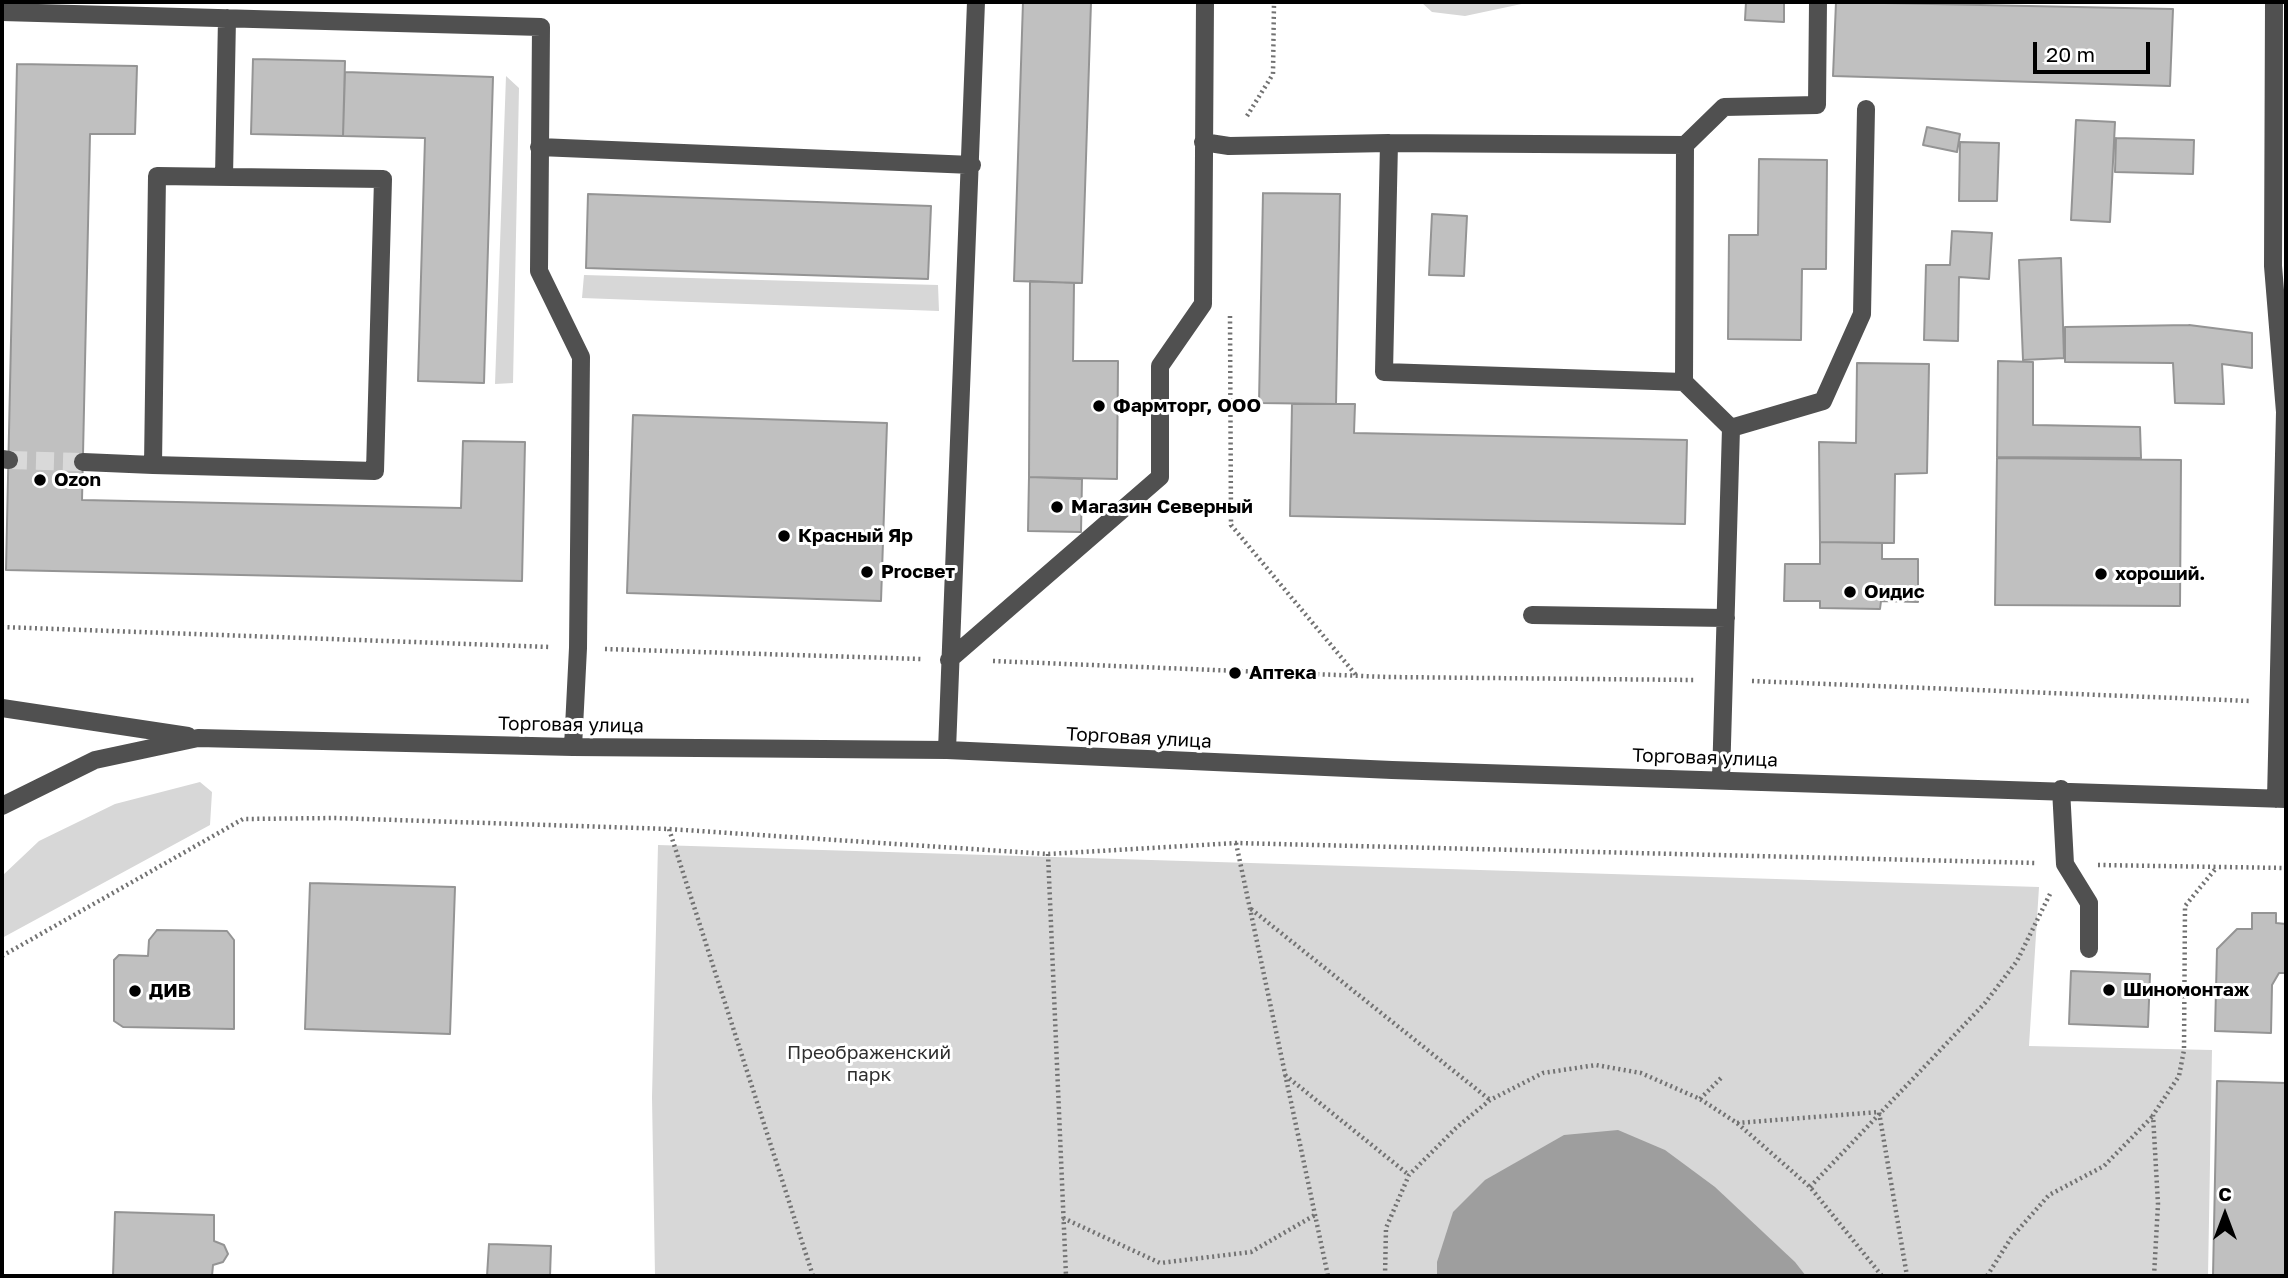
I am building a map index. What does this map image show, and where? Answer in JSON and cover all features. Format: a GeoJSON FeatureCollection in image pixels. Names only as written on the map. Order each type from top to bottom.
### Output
{"type":"FeatureCollection","features":[{"type":"Feature","properties":{"kind":"street"},"geometry":{"type":"LineString","coordinates":[[947,750],[972,165],[976,2]]}},
{"type":"Feature","properties":{"kind":"street"},"geometry":{"type":"LineString","coordinates":[[949,660],[1160,477],[1160,366],[1203,304],[1205,2]]}},
{"type":"Feature","properties":{"kind":"street"},"geometry":{"type":"LineString","coordinates":[[1203,142],[1229,146],[1389,143],[1685,145],[1724,107],[1817,106],[1818,2]]}},
{"type":"Feature","properties":{"kind":"street"},"geometry":{"type":"LineString","coordinates":[[2274,2],[2273,266],[2286,412],[2277,702],[2281,799]]}},
{"type":"Feature","properties":{"kind":"street"},"geometry":{"type":"LineString","coordinates":[[2,12],[136,9],[227,18],[541,27],[539,271],[581,357],[578,648],[573,747]]}},
{"type":"Feature","properties":{"kind":"street"},"geometry":{"type":"LineString","coordinates":[[224,177],[227,18]]}},
{"type":"Feature","properties":{"kind":"street"},"geometry":{"type":"LineString","coordinates":[[1731,428],[1823,401],[1862,314],[1866,109]]}},
{"type":"Feature","properties":{"kind":"street"},"geometry":{"type":"LineString","coordinates":[[1389,143],[1384,372],[1684,382],[1731,428],[1721,779]]}},
{"type":"Feature","properties":{"kind":"street"},"geometry":{"type":"LineString","coordinates":[[1684,382],[1685,145]]}},
{"type":"Feature","properties":{"kind":"street"},"geometry":{"type":"LineString","coordinates":[[538,148],[972,165]]}},
{"type":"Feature","properties":{"kind":"street"},"geometry":{"type":"LineString","coordinates":[[83,461],[153,465],[375,471],[383,179],[157,176],[153,465]]}},
{"type":"Feature","properties":{"kind":"street"},"geometry":{"type":"LineString","coordinates":[[1532,615],[1726,618]]}},
{"type":"Feature","properties":{"kind":"street"},"geometry":{"type":"LineString","coordinates":[[2,708],[198,738]]}},
{"type":"Feature","properties":{"kind":"street","name":"Торговая улица"},"geometry":{"type":"LineString","coordinates":[[2,806],[95,760],[198,738],[573,747],[947,750],[1392,770],[2061,789],[2281,799]]}},
{"type":"Feature","properties":{"kind":"street"},"geometry":{"type":"LineString","coordinates":[[2061,789],[2065,864],[2090,904],[2090,949]]}},
{"type":"Feature","properties":{"kind":"path"},"geometry":{"type":"LineString","coordinates":[[1229,146],[1273,74],[1274,2]]}},
{"type":"Feature","properties":{"kind":"path"},"geometry":{"type":"LineString","coordinates":[[1230,309],[1231,525],[1356,675]]}},
{"type":"Feature","properties":{"kind":"path"},"geometry":{"type":"LineString","coordinates":[[2,627],[1356,675],[1724,680],[2277,702]]}},
{"type":"Feature","properties":{"kind":"path"},"geometry":{"type":"LineString","coordinates":[[2,956],[243,819],[335,818],[669,829],[1048,854],[1236,843],[2286,868]]}},
{"type":"Feature","properties":{"kind":"path"},"geometry":{"type":"LineString","coordinates":[[669,829],[813,1276]]}},
{"type":"Feature","properties":{"kind":"path"},"geometry":{"type":"LineString","coordinates":[[1236,843],[1328,1276]]}},
{"type":"Feature","properties":{"kind":"path"},"geometry":{"type":"LineString","coordinates":[[1048,854],[1066,1276]]}},
{"type":"Feature","properties":{"kind":"path"},"geometry":{"type":"LineString","coordinates":[[1810,1187],[1984,1003],[2017,961],[2065,864]]}},
{"type":"Feature","properties":{"kind":"path"},"geometry":{"type":"LineString","coordinates":[[1987,1276],[2011,1238],[2049,1195],[2104,1166],[2153,1115],[2179,1076],[2183,1050],[2185,906],[2217,867]]}},
{"type":"Feature","properties":{"kind":"path"},"geometry":{"type":"LineString","coordinates":[[1250,908],[1490,1100]]}},
{"type":"Feature","properties":{"kind":"path"},"geometry":{"type":"LineString","coordinates":[[1385,1276],[1385,1228],[1409,1175],[1456,1128],[1490,1100],[1543,1073],[1596,1065],[1640,1073],[1700,1099],[1737,1123],[1810,1187],[1882,1276]]}},
{"type":"Feature","properties":{"kind":"path"},"geometry":{"type":"LineString","coordinates":[[1285,1075],[1409,1175]]}},
{"type":"Feature","properties":{"kind":"path"},"geometry":{"type":"LineString","coordinates":[[1700,1099],[1721,1078]]}},
{"type":"Feature","properties":{"kind":"path"},"geometry":{"type":"LineString","coordinates":[[1737,1123],[1879,1112]]}},
{"type":"Feature","properties":{"kind":"path"},"geometry":{"type":"LineString","coordinates":[[1879,1112],[1907,1276]]}},
{"type":"Feature","properties":{"kind":"path"},"geometry":{"type":"LineString","coordinates":[[2153,1115],[2158,1205],[2154,1276]]}},
{"type":"Feature","properties":{"kind":"path"},"geometry":{"type":"LineString","coordinates":[[1063,1218],[1160,1263],[1251,1252],[1315,1215]]}},
{"type":"Feature","properties":{"kind":"green space"},"geometry":{"type":"Polygon","coordinates":[[[1421,2],[1531,2],[1465,16],[1432,12],[1421,2]]]}},
{"type":"Feature","properties":{"kind":"green space"},"geometry":{"type":"Polygon","coordinates":[[[506,76],[519,88],[513,383],[495,384],[506,76]]]}},
{"type":"Feature","properties":{"kind":"green space"},"geometry":{"type":"Polygon","coordinates":[[[584,275],[938,285],[939,311],[582,298],[584,275]]]}},
{"type":"Feature","properties":{"kind":"green space"},"geometry":{"type":"Polygon","coordinates":[[[200,782],[212,792],[210,825],[2,938],[2,876],[39,841],[115,804],[200,782]]]}},
{"type":"Feature","properties":{"kind":"green space","name":"Преображенский парк"},"geometry":{"type":"Polygon","coordinates":[[[658,845],[2039,887],[2029,1046],[2212,1050],[2208,1276],[655,1276],[652,1097],[658,845]]]}},
{"type":"Feature","properties":{"kind":"shaded area"},"geometry":{"type":"Polygon","coordinates":[[[1618,1130],[1665,1150],[1715,1187],[1795,1262],[1806,1276],[1437,1276],[1437,1262],[1453,1212],[1485,1180],[1564,1135],[1618,1130]]]}},
{"type":"Feature","properties":{"kind":"building"},"geometry":{"type":"Polygon","coordinates":[[[1023,2],[1091,2],[1082,283],[1014,281],[1023,2]]]}},
{"type":"Feature","properties":{"kind":"building"},"geometry":{"type":"Polygon","coordinates":[[[1746,2],[1784,2],[1784,22],[1745,20],[1746,2]]]}},
{"type":"Feature","properties":{"kind":"building"},"geometry":{"type":"Polygon","coordinates":[[[1836,2],[2173,9],[2170,86],[1833,76],[1836,2]]]}},
{"type":"Feature","properties":{"kind":"building"},"geometry":{"type":"Polygon","coordinates":[[[253,59],[345,61],[343,136],[251,134],[253,59]]]}},
{"type":"Feature","properties":{"kind":"building"},"geometry":{"type":"Polygon","coordinates":[[[17,64],[137,66],[135,134],[90,134],[82,500],[461,508],[463,441],[525,442],[522,581],[6,570],[17,64]]]}},
{"type":"Feature","properties":{"kind":"building"},"geometry":{"type":"Polygon","coordinates":[[[345,72],[493,77],[484,383],[418,381],[425,138],[343,136],[345,72]]]}},
{"type":"Feature","properties":{"kind":"building"},"geometry":{"type":"Polygon","coordinates":[[[2076,120],[2115,122],[2110,222],[2071,220],[2076,120]]]}},
{"type":"Feature","properties":{"kind":"building"},"geometry":{"type":"Polygon","coordinates":[[[1927,127],[1960,134],[1957,152],[1923,145],[1927,127]]]}},
{"type":"Feature","properties":{"kind":"building"},"geometry":{"type":"Polygon","coordinates":[[[2116,138],[2194,140],[2193,174],[2115,172],[2116,138]]]}},
{"type":"Feature","properties":{"kind":"building"},"geometry":{"type":"Polygon","coordinates":[[[1960,142],[1999,143],[1997,201],[1959,201],[1960,142]]]}},
{"type":"Feature","properties":{"kind":"building"},"geometry":{"type":"Polygon","coordinates":[[[1759,159],[1827,160],[1826,269],[1802,269],[1801,340],[1728,339],[1729,235],[1758,235],[1759,159]]]}},
{"type":"Feature","properties":{"kind":"building"},"geometry":{"type":"Polygon","coordinates":[[[1263,193],[1340,194],[1336,404],[1259,403],[1263,193]]]}},
{"type":"Feature","properties":{"kind":"building"},"geometry":{"type":"Polygon","coordinates":[[[588,194],[931,206],[928,279],[586,268],[588,194]]]}},
{"type":"Feature","properties":{"kind":"building"},"geometry":{"type":"Polygon","coordinates":[[[1432,214],[1467,216],[1464,276],[1429,275],[1432,214]]]}},
{"type":"Feature","properties":{"kind":"building"},"geometry":{"type":"Polygon","coordinates":[[[1952,231],[1992,233],[1989,279],[1959,277],[1958,341],[1924,340],[1926,265],[1950,265],[1952,231]]]}},
{"type":"Feature","properties":{"kind":"building"},"geometry":{"type":"Polygon","coordinates":[[[2061,258],[2064,358],[2023,360],[2019,260],[2061,258]]]}},
{"type":"Feature","properties":{"kind":"building"},"geometry":{"type":"Polygon","coordinates":[[[1030,281],[1074,283],[1073,361],[1118,361],[1117,479],[1029,477],[1030,281]]]}},
{"type":"Feature","properties":{"kind":"building"},"geometry":{"type":"Polygon","coordinates":[[[2189,325],[2252,333],[2252,368],[2222,364],[2224,404],[2175,403],[2173,363],[2065,362],[2065,327],[2189,325]]]}},
{"type":"Feature","properties":{"kind":"building"},"geometry":{"type":"Polygon","coordinates":[[[1998,361],[2033,362],[2033,425],[2140,427],[2141,458],[1997,457],[1998,361]]]}},
{"type":"Feature","properties":{"kind":"building"},"geometry":{"type":"Polygon","coordinates":[[[1857,363],[1929,364],[1927,473],[1895,474],[1894,543],[1820,542],[1819,442],[1856,443],[1857,363]]]}},
{"type":"Feature","properties":{"kind":"building"},"geometry":{"type":"Polygon","coordinates":[[[1292,404],[1355,404],[1354,433],[1687,440],[1685,524],[1290,516],[1292,404]]]}},
{"type":"Feature","properties":{"kind":"building"},"geometry":{"type":"Polygon","coordinates":[[[633,415],[887,423],[881,601],[627,593],[633,415]]]}},
{"type":"Feature","properties":{"kind":"building"},"geometry":{"type":"Polygon","coordinates":[[[1997,458],[2181,460],[2180,606],[1995,605],[1997,458]]]}},
{"type":"Feature","properties":{"kind":"building"},"geometry":{"type":"Polygon","coordinates":[[[1029,477],[1082,479],[1081,532],[1028,531],[1029,477]]]}},
{"type":"Feature","properties":{"kind":"building"},"geometry":{"type":"Polygon","coordinates":[[[1820,542],[1882,543],[1882,559],[1918,559],[1918,602],[1881,601],[1880,609],[1820,608],[1820,601],[1784,601],[1785,564],[1820,564],[1820,542]]]}},
{"type":"Feature","properties":{"kind":"building"},"geometry":{"type":"Polygon","coordinates":[[[310,883],[455,887],[450,1034],[305,1029],[310,883]]]}},
{"type":"Feature","properties":{"kind":"building"},"geometry":{"type":"Polygon","coordinates":[[[2252,913],[2276,913],[2276,923],[2286,924],[2286,973],[2279,973],[2272,985],[2271,1033],[2215,1031],[2217,949],[2237,929],[2252,929],[2252,913]]]}},
{"type":"Feature","properties":{"kind":"building"},"geometry":{"type":"Polygon","coordinates":[[[157,930],[227,931],[234,940],[234,1029],[123,1027],[114,1021],[114,960],[119,955],[148,956],[149,940],[157,930]]]}},
{"type":"Feature","properties":{"kind":"building"},"geometry":{"type":"Polygon","coordinates":[[[2071,971],[2150,974],[2148,1027],[2069,1024],[2071,971]]]}},
{"type":"Feature","properties":{"kind":"building"},"geometry":{"type":"Polygon","coordinates":[[[2217,1081],[2286,1083],[2286,1276],[2213,1276],[2217,1081]]]}},
{"type":"Feature","properties":{"kind":"building"},"geometry":{"type":"Polygon","coordinates":[[[115,1212],[214,1215],[214,1241],[224,1245],[228,1254],[223,1262],[213,1265],[212,1276],[113,1276],[115,1212]]]}},
{"type":"Feature","properties":{"kind":"building"},"geometry":{"type":"Polygon","coordinates":[[[489,1244],[551,1246],[550,1276],[487,1276],[489,1244]]]}},
{"type":"Feature","properties":{"kind":"tunnel"},"geometry":{"type":"LineString","coordinates":[[9,460],[83,462]]}},
{"type":"Feature","properties":{"kind":"place","name":"Фармторг, ООО"},"geometry":{"type":"Point","coordinates":[1099,406]}},
{"type":"Feature","properties":{"kind":"place","name":"Ozon"},"geometry":{"type":"Point","coordinates":[40,480]}},
{"type":"Feature","properties":{"kind":"place","name":"Магазин Северный"},"geometry":{"type":"Point","coordinates":[1057,507]}},
{"type":"Feature","properties":{"kind":"place","name":"Красный Яр"},"geometry":{"type":"Point","coordinates":[784,536]}},
{"type":"Feature","properties":{"kind":"place","name":"Proсвет"},"geometry":{"type":"Point","coordinates":[867,572]}},
{"type":"Feature","properties":{"kind":"place","name":"хороший."},"geometry":{"type":"Point","coordinates":[2101,574]}},
{"type":"Feature","properties":{"kind":"place","name":"Оидис"},"geometry":{"type":"Point","coordinates":[1850,592]}},
{"type":"Feature","properties":{"kind":"place","name":"Аптека"},"geometry":{"type":"Point","coordinates":[1235,673]}},
{"type":"Feature","properties":{"kind":"place","name":"Шиномонтаж"},"geometry":{"type":"Point","coordinates":[2109,990]}},
{"type":"Feature","properties":{"kind":"place","name":"ДИВ"},"geometry":{"type":"Point","coordinates":[135,991]}}]}
